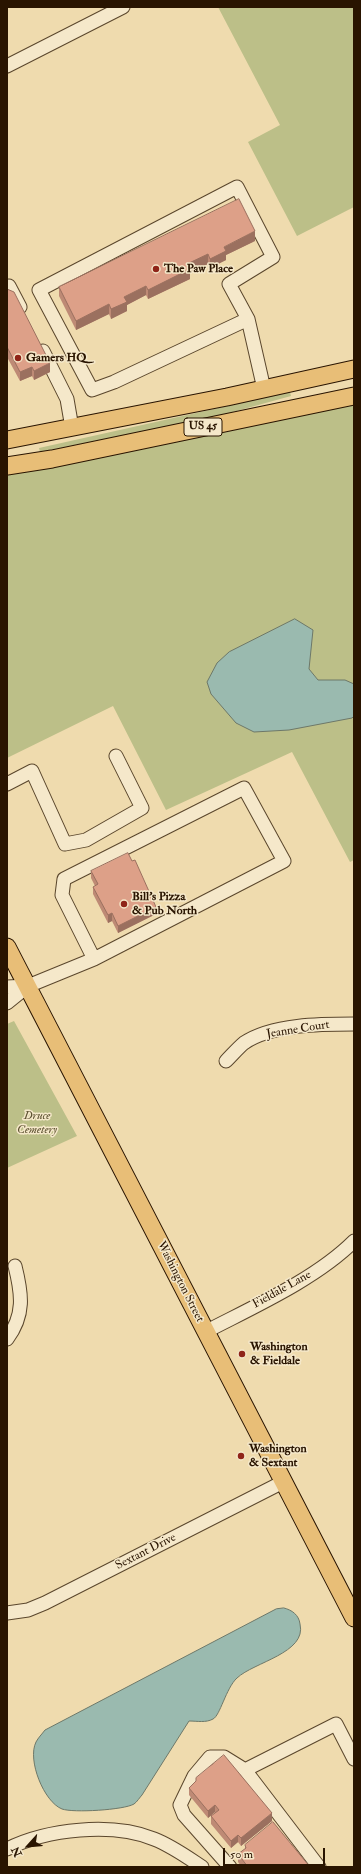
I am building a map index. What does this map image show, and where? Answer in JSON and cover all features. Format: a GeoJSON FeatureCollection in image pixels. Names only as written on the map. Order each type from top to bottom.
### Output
{"type":"FeatureCollection","features":[{"type":"Feature","properties":{"kind":"main road","name":"US 45"},"geometry":{"type":"LineString","coordinates":[[7,440],[264,389],[354,369]]}},
{"type":"Feature","properties":{"kind":"main road","name":"US 45"},"geometry":{"type":"LineString","coordinates":[[7,466],[52,459],[354,396]]}},
{"type":"Feature","properties":{"kind":"main road","name":"Washington Street"},"geometry":{"type":"LineString","coordinates":[[7,947],[354,1618]]}},
{"type":"Feature","properties":{"kind":"street"},"geometry":{"type":"LineString","coordinates":[[7,66],[123,7]]}},
{"type":"Feature","properties":{"kind":"street"},"geometry":{"type":"LineString","coordinates":[[248,319],[114,382],[92,390],[39,290],[237,187],[273,257],[229,284],[248,319],[264,389]]}},
{"type":"Feature","properties":{"kind":"street"},"geometry":{"type":"LineString","coordinates":[[7,287],[9,286],[27,321]]}},
{"type":"Feature","properties":{"kind":"street"},"geometry":{"type":"LineString","coordinates":[[38,342],[67,399],[72,428]]}},
{"type":"Feature","properties":{"kind":"street"},"geometry":{"type":"LineString","coordinates":[[7,784],[32,771],[65,844],[86,840],[142,808],[116,756]]}},
{"type":"Feature","properties":{"kind":"street"},"geometry":{"type":"LineString","coordinates":[[7,1002],[28,986],[94,959],[284,861],[244,788],[64,879],[62,895],[94,959]]}},
{"type":"Feature","properties":{"kind":"street"},"geometry":{"type":"LineString","coordinates":[[7,987],[28,986]]}},
{"type":"Feature","properties":{"kind":"street","name":"Jeanne Court"},"geometry":{"type":"LineString","coordinates":[[226,1061],[244,1044],[258,1036],[287,1029],[326,1024],[354,1024]]}},
{"type":"Feature","properties":{"kind":"street","name":"Fieldale Lane"},"geometry":{"type":"LineString","coordinates":[[205,1332],[307,1277],[329,1263],[354,1241]]}},
{"type":"Feature","properties":{"kind":"street"},"geometry":{"type":"LineString","coordinates":[[7,1339],[14,1330],[20,1315],[21,1292],[15,1266]]}},
{"type":"Feature","properties":{"kind":"street","name":"Sextant Drive"},"geometry":{"type":"LineString","coordinates":[[7,1612],[28,1610],[45,1603],[283,1482]]}},
{"type":"Feature","properties":{"kind":"street"},"geometry":{"type":"LineString","coordinates":[[245,1770],[336,1724],[354,1760]]}},
{"type":"Feature","properties":{"kind":"street"},"geometry":{"type":"LineString","coordinates":[[230,1867],[184,1815],[180,1805],[194,1776],[210,1758],[224,1757],[245,1770],[319,1867]]}},
{"type":"Feature","properties":{"kind":"street"},"geometry":{"type":"LineString","coordinates":[[7,1849],[36,1838],[63,1832],[96,1830],[120,1831],[154,1839],[182,1853],[199,1866],[219,1854]]}},
{"type":"Feature","properties":{"kind":"green space"},"geometry":{"type":"Polygon","coordinates":[[[218,7],[354,7],[354,207],[297,236],[248,142],[280,125],[218,7]]]}},
{"type":"Feature","properties":{"kind":"green space"},"geometry":{"type":"Polygon","coordinates":[[[290,392],[291,396],[222,415],[40,452],[39,448],[290,392]]]}},
{"type":"Feature","properties":{"kind":"green space"},"geometry":{"type":"Polygon","coordinates":[[[354,403],[354,860],[350,862],[292,752],[166,810],[113,706],[7,758],[7,474],[354,403]]]}},
{"type":"Feature","properties":{"kind":"green space","name":"Druce Cemetery"},"geometry":{"type":"Polygon","coordinates":[[[14,1021],[77,1136],[7,1168],[7,1024],[14,1021]]]}},
{"type":"Feature","properties":{"kind":"water"},"geometry":{"type":"Polygon","coordinates":[[[295,619],[313,630],[309,669],[318,680],[345,680],[354,684],[354,716],[352,718],[289,730],[254,732],[236,723],[211,694],[207,682],[217,663],[229,652],[295,619]]]}},
{"type":"Feature","properties":{"kind":"water"},"geometry":{"type":"Polygon","coordinates":[[[284,1608],[295,1613],[298,1618],[300,1624],[300,1634],[296,1642],[288,1650],[245,1672],[237,1678],[230,1688],[216,1717],[204,1721],[189,1721],[142,1795],[134,1804],[120,1808],[76,1811],[62,1809],[55,1805],[49,1798],[39,1780],[34,1759],[36,1742],[45,1730],[276,1609],[284,1608]]]}},
{"type":"Feature","properties":{"kind":"building"},"geometry":{"type":"Polygon","coordinates":[[[239,199],[255,231],[224,247],[226,251],[210,259],[208,254],[187,264],[190,269],[148,290],[146,286],[124,297],[127,302],[111,309],[109,304],[76,321],[59,287],[239,199]]]}},
{"type":"Feature","properties":{"kind":"building"},"geometry":{"type":"Polygon","coordinates":[[[7,289],[14,292],[50,363],[34,371],[32,367],[20,372],[7,347],[7,289]]]}},
{"type":"Feature","properties":{"kind":"building","name":"Bill's Pizza & Pub North"},"geometry":{"type":"Polygon","coordinates":[[[128,853],[132,861],[135,860],[156,907],[118,926],[112,913],[108,915],[93,887],[98,884],[91,871],[128,853]]]}},
{"type":"Feature","properties":{"kind":"building"},"geometry":{"type":"Polygon","coordinates":[[[224,1755],[272,1813],[241,1838],[238,1835],[231,1841],[211,1816],[219,1810],[215,1805],[208,1811],[189,1788],[196,1781],[196,1778],[224,1755]]]}},
{"type":"Feature","properties":{"kind":"building"},"geometry":{"type":"Polygon","coordinates":[[[273,1822],[310,1867],[248,1867],[238,1854],[246,1848],[245,1845],[273,1822]]]}},
{"type":"Feature","properties":{"kind":"place","name":"The Paw Place"},"geometry":{"type":"Point","coordinates":[156,269]}},
{"type":"Feature","properties":{"kind":"place","name":"Gamers HQ"},"geometry":{"type":"Point","coordinates":[18,358]}},
{"type":"Feature","properties":{"kind":"place","name":"Bill's Pizza & Pub North"},"geometry":{"type":"Point","coordinates":[124,904]}},
{"type":"Feature","properties":{"kind":"place","name":"Washington & Fieldale"},"geometry":{"type":"Point","coordinates":[242,1354]}},
{"type":"Feature","properties":{"kind":"place","name":"Washington & Sextant"},"geometry":{"type":"Point","coordinates":[241,1456]}}]}
